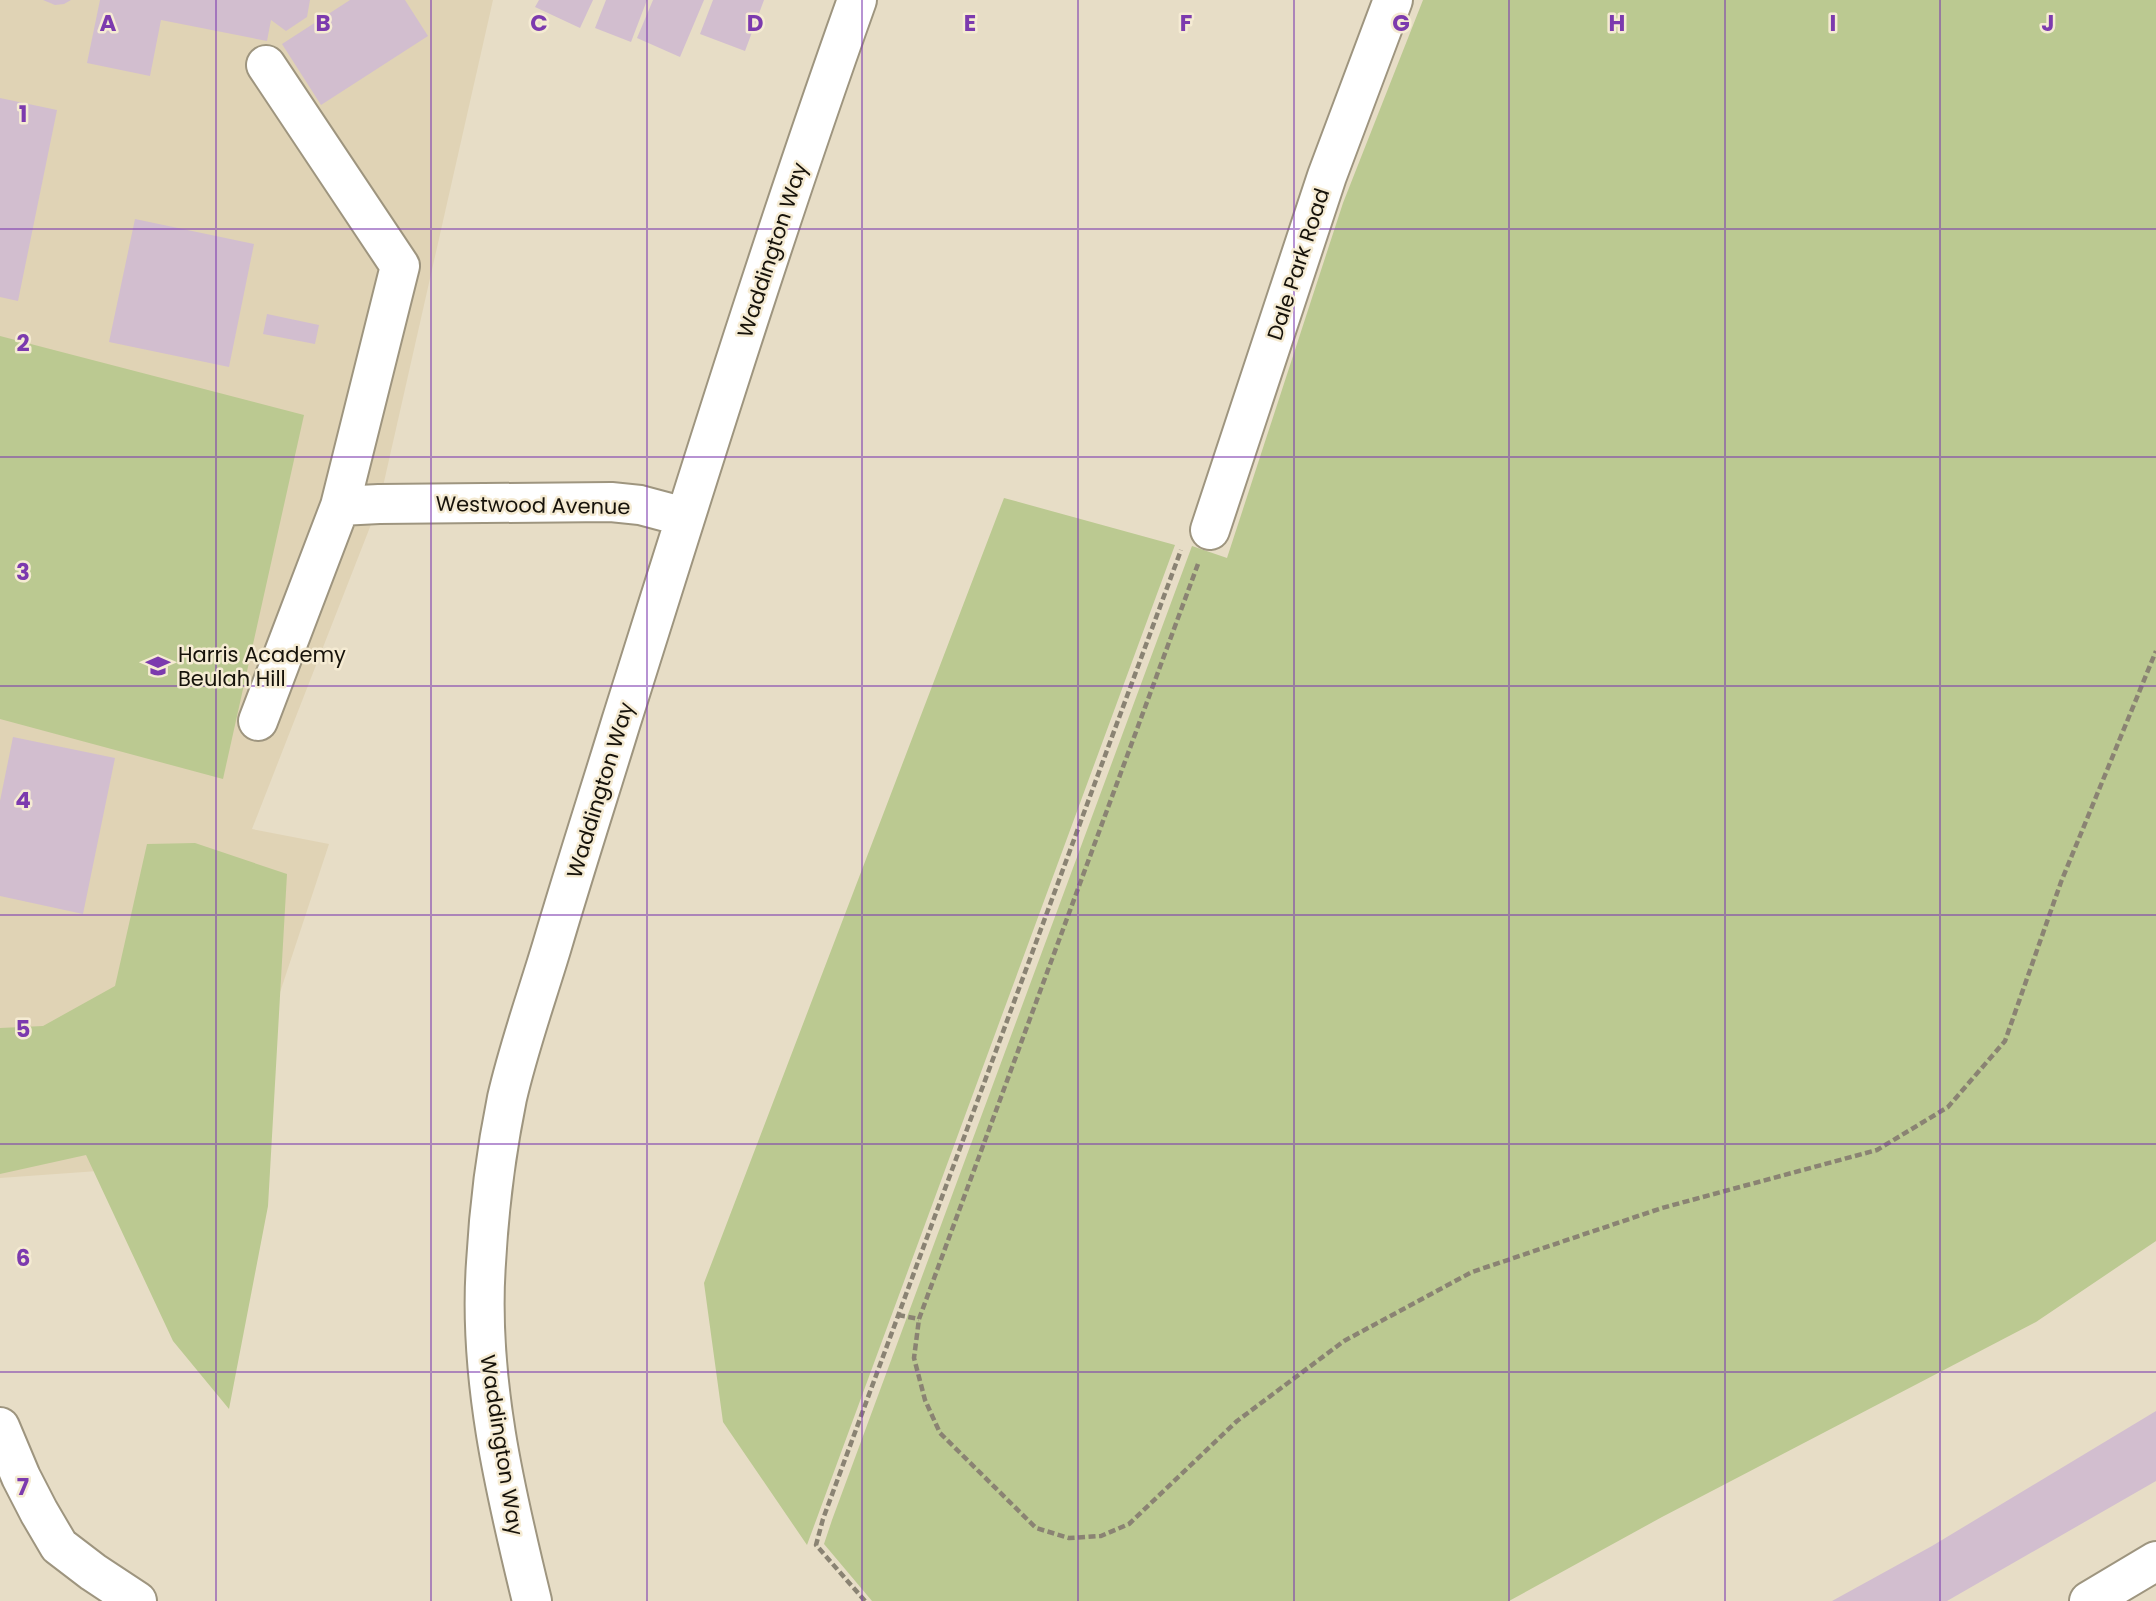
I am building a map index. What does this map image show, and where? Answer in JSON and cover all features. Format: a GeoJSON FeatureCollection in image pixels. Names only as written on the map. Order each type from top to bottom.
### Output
{"type":"FeatureCollection","features":[{"type":"Feature","properties":{"kind":"street","name":"Waddington Way"},"geometry":{"type":"LineString","coordinates":[[533,1601],[514,1526],[490,1395],[485,1335],[485,1268],[492,1189],[508,1095],[585,835],[685,517],[813,123],[857,0]]}},
{"type":"Feature","properties":{"kind":"street","name":"Dale Park Road"},"geometry":{"type":"LineString","coordinates":[[1210,530],[1328,176],[1393,0]]}},
{"type":"Feature","properties":{"kind":"street"},"geometry":{"type":"LineString","coordinates":[[258,721],[340,506],[400,266],[266,65]]}},
{"type":"Feature","properties":{"kind":"street","name":"Westwood Avenue"},"geometry":{"type":"LineString","coordinates":[[340,506],[611,502],[640,505],[685,517]]}},
{"type":"Feature","properties":{"kind":"street"},"geometry":{"type":"LineString","coordinates":[[0,1427],[27,1489],[59,1546],[87,1587],[137,1601]]}},
{"type":"Feature","properties":{"kind":"street"},"geometry":{"type":"LineString","coordinates":[[2089,1601],[2156,1561]]}},
{"type":"Feature","properties":{"kind":"path"},"geometry":{"type":"LineString","coordinates":[[865,1601],[816,1545],[823,1519],[1188,531],[1210,530],[919,1319],[914,1358],[925,1400],[940,1433],[1036,1528],[1069,1538],[1101,1536],[1129,1524],[1237,1421],[1344,1341],[1472,1272],[1662,1208],[1877,1150],[1948,1107],[2005,1041],[2062,882],[2156,651]]}},
{"type":"Feature","properties":{"kind":"path"},"geometry":{"type":"LineString","coordinates":[[898,1315],[919,1319]]}},
{"type":"Feature","properties":{"kind":"shaded area","name":"Harris Academy Beulah Hill"},"geometry":{"type":"Polygon","coordinates":[[[0,0],[493,0],[379,504],[252,829],[329,844],[224,1162],[0,1178],[0,0]]]}},
{"type":"Feature","properties":{"kind":"green space"},"geometry":{"type":"Polygon","coordinates":[[[1423,0],[2156,0],[2156,1241],[2036,1322],[1662,1517],[1509,1601],[872,1601],[824,1544],[832,1520],[1192,546],[1227,558],[1343,203],[1423,0]]]}},
{"type":"Feature","properties":{"kind":"green space"},"geometry":{"type":"Polygon","coordinates":[[[0,336],[304,415],[223,779],[0,719],[0,336]]]}},
{"type":"Feature","properties":{"kind":"green space"},"geometry":{"type":"Polygon","coordinates":[[[1004,498],[1175,545],[807,1545],[723,1422],[704,1283],[1004,498]]]}},
{"type":"Feature","properties":{"kind":"green space"},"geometry":{"type":"Polygon","coordinates":[[[195,843],[287,874],[268,1206],[229,1409],[173,1341],[86,1155],[0,1174],[0,1028],[43,1026],[115,986],[147,844],[195,843]]]}},
{"type":"Feature","properties":{"kind":"building"},"geometry":{"type":"Polygon","coordinates":[[[43,0],[71,0],[55,5],[43,0]]]}},
{"type":"Feature","properties":{"kind":"building"},"geometry":{"type":"Polygon","coordinates":[[[100,0],[310,0],[307,17],[286,31],[271,20],[267,41],[161,20],[150,76],[87,63],[100,0]]]}},
{"type":"Feature","properties":{"kind":"building"},"geometry":{"type":"Polygon","coordinates":[[[350,0],[405,0],[428,36],[321,105],[282,44],[350,0]]]}},
{"type":"Feature","properties":{"kind":"building"},"geometry":{"type":"Polygon","coordinates":[[[539,0],[593,0],[580,28],[535,7],[539,0]]]}},
{"type":"Feature","properties":{"kind":"building"},"geometry":{"type":"Polygon","coordinates":[[[606,0],[647,0],[631,42],[595,28],[606,0]]]}},
{"type":"Feature","properties":{"kind":"building"},"geometry":{"type":"Polygon","coordinates":[[[653,0],[704,0],[680,57],[637,38],[653,0]]]}},
{"type":"Feature","properties":{"kind":"building"},"geometry":{"type":"Polygon","coordinates":[[[713,0],[764,0],[745,51],[700,34],[713,0]]]}},
{"type":"Feature","properties":{"kind":"building"},"geometry":{"type":"Polygon","coordinates":[[[0,98],[57,110],[18,301],[0,297],[0,98]]]}},
{"type":"Feature","properties":{"kind":"building"},"geometry":{"type":"Polygon","coordinates":[[[135,219],[254,244],[229,367],[109,342],[135,219]]]}},
{"type":"Feature","properties":{"kind":"building"},"geometry":{"type":"Polygon","coordinates":[[[267,314],[319,325],[315,344],[263,334],[267,314]]]}},
{"type":"Feature","properties":{"kind":"building"},"geometry":{"type":"Polygon","coordinates":[[[13,737],[115,758],[83,914],[0,896],[0,801],[13,737]]]}},
{"type":"Feature","properties":{"kind":"building"},"geometry":{"type":"Polygon","coordinates":[[[2156,1411],[2156,1481],[1947,1601],[1832,1601],[1932,1546],[2156,1411]]]}},
{"type":"Feature","properties":{"kind":"place","name":"Harris Academy Beulah Hill"},"geometry":{"type":"Point","coordinates":[158,666]}}]}
